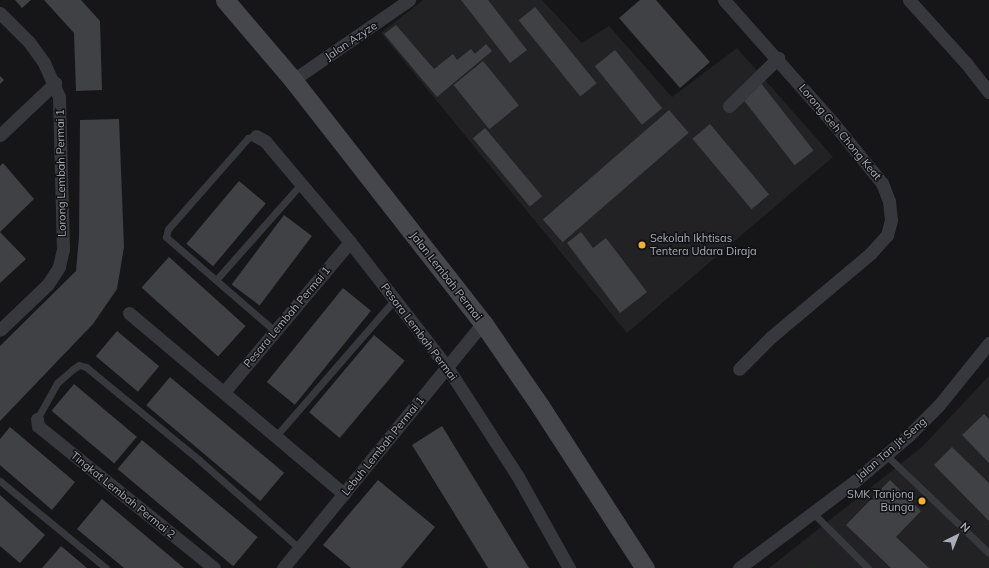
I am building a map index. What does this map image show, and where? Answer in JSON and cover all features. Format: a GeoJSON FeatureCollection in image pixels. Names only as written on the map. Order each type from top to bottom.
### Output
{"type":"FeatureCollection","features":[{"type":"Feature","properties":{"kind":"main road","name":"Jalan Lembah Permai"},"geometry":{"type":"LineString","coordinates":[[225,0],[293,80],[483,323],[540,406],[645,568]]}},
{"type":"Feature","properties":{"kind":"street","name":"Jalan Azyze"},"geometry":{"type":"LineString","coordinates":[[293,80],[409,0]]}},
{"type":"Feature","properties":{"kind":"street","name":"Lorong Geh Chong Keat"},"geometry":{"type":"LineString","coordinates":[[724,0],[778,58],[882,183],[889,201],[891,220],[887,235],[871,252],[771,337],[739,369]]}},
{"type":"Feature","properties":{"kind":"street"},"geometry":{"type":"LineString","coordinates":[[909,0],[966,63],[989,92]]}},
{"type":"Feature","properties":{"kind":"street","name":"Lorong Lembah Permai 1"},"geometry":{"type":"LineString","coordinates":[[0,13],[29,42],[55,83],[61,111],[63,249],[59,267],[48,284],[0,330]]}},
{"type":"Feature","properties":{"kind":"street"},"geometry":{"type":"LineString","coordinates":[[730,106],[778,58]]}},
{"type":"Feature","properties":{"kind":"street"},"geometry":{"type":"LineString","coordinates":[[0,135],[55,83]]}},
{"type":"Feature","properties":{"kind":"street","name":"Pesara Lembah Permai"},"geometry":{"type":"LineString","coordinates":[[256,136],[265,141],[350,242],[448,367],[517,475],[569,568]]}},
{"type":"Feature","properties":{"kind":"street","name":"Pesara Lembah Permai 1"},"geometry":{"type":"LineString","coordinates":[[224,392],[350,242]]}},
{"type":"Feature","properties":{"kind":"street"},"geometry":{"type":"LineString","coordinates":[[129,313],[344,494]]}},
{"type":"Feature","properties":{"kind":"street","name":"Lebuh Lembah Permai 1"},"geometry":{"type":"LineString","coordinates":[[289,566],[299,548],[483,323]]}},
{"type":"Feature","properties":{"kind":"street","name":"Jalan Tan Jit Seng"},"geometry":{"type":"LineString","coordinates":[[739,568],[813,513],[886,455],[930,414],[989,343]]}},
{"type":"Feature","properties":{"kind":"street","name":"Tingkat Lembah Permai 2"},"geometry":{"type":"LineString","coordinates":[[37,419],[38,426],[214,568]]}},
{"type":"Feature","properties":{"kind":"lane"},"geometry":{"type":"LineString","coordinates":[[256,136],[248,138],[168,228],[166,237],[171,244],[216,280],[275,331]]}},
{"type":"Feature","properties":{"kind":"lane"},"geometry":{"type":"LineString","coordinates":[[216,280],[300,184]]}},
{"type":"Feature","properties":{"kind":"lane"},"geometry":{"type":"LineString","coordinates":[[276,436],[395,299]]}},
{"type":"Feature","properties":{"kind":"lane"},"geometry":{"type":"LineString","coordinates":[[37,419],[58,383],[79,365],[86,367],[198,459],[299,548]]}},
{"type":"Feature","properties":{"kind":"lane"},"geometry":{"type":"LineString","coordinates":[[886,455],[989,553]]}},
{"type":"Feature","properties":{"kind":"lane"},"geometry":{"type":"LineString","coordinates":[[0,481],[106,568]]}},
{"type":"Feature","properties":{"kind":"lane"},"geometry":{"type":"LineString","coordinates":[[813,513],[868,568]]}},
{"type":"Feature","properties":{"kind":"shaded area","name":"Sekolah Ikhtisas Tentera Udara Diraja"},"geometry":{"type":"Polygon","coordinates":[[[423,0],[542,0],[582,43],[609,26],[672,97],[737,48],[833,157],[627,333],[381,33],[423,0]]]}},
{"type":"Feature","properties":{"kind":"shaded area","name":"SMK Tanjong Bunga"},"geometry":{"type":"Polygon","coordinates":[[[989,376],[989,568],[769,568],[922,447],[989,376]]]}},
{"type":"Feature","properties":{"kind":"shaded area"},"geometry":{"type":"Polygon","coordinates":[[[813,560],[821,568],[803,568],[813,560]]]}},
{"type":"Feature","properties":{"kind":"building"},"geometry":{"type":"Polygon","coordinates":[[[15,0],[31,0],[22,8],[15,0]]]}},
{"type":"Feature","properties":{"kind":"building"},"geometry":{"type":"Polygon","coordinates":[[[44,0],[81,0],[100,21],[102,90],[76,91],[74,33],[44,0]]]}},
{"type":"Feature","properties":{"kind":"building"},"geometry":{"type":"Polygon","coordinates":[[[461,0],[488,0],[527,50],[510,63],[461,0]]]}},
{"type":"Feature","properties":{"kind":"building"},"geometry":{"type":"Polygon","coordinates":[[[640,0],[656,0],[710,62],[680,88],[619,18],[640,0]]]}},
{"type":"Feature","properties":{"kind":"building"},"geometry":{"type":"Polygon","coordinates":[[[535,7],[597,83],[580,96],[519,20],[535,7]]]}},
{"type":"Feature","properties":{"kind":"building"},"geometry":{"type":"Polygon","coordinates":[[[396,25],[434,69],[453,54],[457,60],[471,49],[475,54],[486,44],[492,51],[437,97],[384,34],[396,25]]]}},
{"type":"Feature","properties":{"kind":"building"},"geometry":{"type":"Polygon","coordinates":[[[615,50],[662,108],[642,125],[595,66],[615,50]]]}},
{"type":"Feature","properties":{"kind":"building"},"geometry":{"type":"Polygon","coordinates":[[[483,61],[519,105],[489,129],[453,85],[483,61]]]}},
{"type":"Feature","properties":{"kind":"building"},"geometry":{"type":"Polygon","coordinates":[[[0,76],[4,80],[0,84],[0,76]]]}},
{"type":"Feature","properties":{"kind":"building"},"geometry":{"type":"Polygon","coordinates":[[[760,82],[814,151],[795,165],[741,97],[760,82]]]}},
{"type":"Feature","properties":{"kind":"building"},"geometry":{"type":"Polygon","coordinates":[[[669,110],[689,133],[563,242],[543,220],[669,110]]]}},
{"type":"Feature","properties":{"kind":"building"},"geometry":{"type":"Polygon","coordinates":[[[119,119],[124,247],[117,289],[93,324],[0,421],[0,346],[76,271],[79,237],[80,120],[119,119]]]}},
{"type":"Feature","properties":{"kind":"building"},"geometry":{"type":"Polygon","coordinates":[[[710,124],[769,194],[752,209],[692,139],[710,124]]]}},
{"type":"Feature","properties":{"kind":"building"},"geometry":{"type":"Polygon","coordinates":[[[485,128],[542,196],[530,206],[473,138],[485,128]]]}},
{"type":"Feature","properties":{"kind":"building"},"geometry":{"type":"Polygon","coordinates":[[[3,163],[34,199],[0,232],[0,166],[3,163]]]}},
{"type":"Feature","properties":{"kind":"building"},"geometry":{"type":"Polygon","coordinates":[[[239,181],[266,203],[213,266],[186,244],[239,181]]]}},
{"type":"Feature","properties":{"kind":"building"},"geometry":{"type":"Polygon","coordinates":[[[284,215],[312,236],[260,306],[232,284],[284,215]]]}},
{"type":"Feature","properties":{"kind":"building"},"geometry":{"type":"Polygon","coordinates":[[[0,232],[26,259],[0,283],[0,232]]]}},
{"type":"Feature","properties":{"kind":"building"},"geometry":{"type":"Polygon","coordinates":[[[581,232],[593,248],[606,238],[647,292],[620,313],[567,243],[581,232]]]}},
{"type":"Feature","properties":{"kind":"building"},"geometry":{"type":"Polygon","coordinates":[[[169,257],[246,326],[218,356],[142,287],[169,257]]]}},
{"type":"Feature","properties":{"kind":"building"},"geometry":{"type":"Polygon","coordinates":[[[343,288],[371,311],[295,405],[267,382],[343,288]]]}},
{"type":"Feature","properties":{"kind":"building"},"geometry":{"type":"Polygon","coordinates":[[[117,331],[159,366],[138,392],[96,356],[117,331]]]}},
{"type":"Feature","properties":{"kind":"building"},"geometry":{"type":"Polygon","coordinates":[[[374,335],[405,361],[340,438],[309,412],[374,335]]]}},
{"type":"Feature","properties":{"kind":"building"},"geometry":{"type":"Polygon","coordinates":[[[170,377],[284,473],[260,501],[146,405],[170,377]]]}},
{"type":"Feature","properties":{"kind":"building"},"geometry":{"type":"Polygon","coordinates":[[[74,384],[137,437],[114,464],[52,411],[74,384]]]}},
{"type":"Feature","properties":{"kind":"building"},"geometry":{"type":"Polygon","coordinates":[[[984,414],[989,419],[989,463],[962,435],[984,414]]]}},
{"type":"Feature","properties":{"kind":"building"},"geometry":{"type":"Polygon","coordinates":[[[442,426],[529,568],[488,568],[412,445],[442,426]]]}},
{"type":"Feature","properties":{"kind":"building"},"geometry":{"type":"Polygon","coordinates":[[[10,427],[75,482],[52,510],[0,465],[0,439],[10,427]]]}},
{"type":"Feature","properties":{"kind":"building"},"geometry":{"type":"Polygon","coordinates":[[[142,440],[258,537],[233,566],[118,469],[142,440]]]}},
{"type":"Feature","properties":{"kind":"building"},"geometry":{"type":"Polygon","coordinates":[[[952,447],[989,483],[989,521],[934,465],[952,447]]]}},
{"type":"Feature","properties":{"kind":"building"},"geometry":{"type":"Polygon","coordinates":[[[378,480],[435,527],[401,568],[351,568],[323,545],[378,480]]]}},
{"type":"Feature","properties":{"kind":"building"},"geometry":{"type":"Polygon","coordinates":[[[890,480],[921,511],[896,537],[929,568],[891,568],[846,525],[890,480]]]}},
{"type":"Feature","properties":{"kind":"building"},"geometry":{"type":"Polygon","coordinates":[[[0,495],[45,535],[20,563],[0,546],[0,495]]]}},
{"type":"Feature","properties":{"kind":"building"},"geometry":{"type":"Polygon","coordinates":[[[102,499],[184,568],[124,568],[77,529],[102,499]]]}},
{"type":"Feature","properties":{"kind":"building"},"geometry":{"type":"Polygon","coordinates":[[[61,546],[87,568],[42,568],[61,546]]]}},
{"type":"Feature","properties":{"kind":"place","name":"Sekolah Ikhtisas Tentera Udara Diraja"},"geometry":{"type":"Point","coordinates":[642,245]}},
{"type":"Feature","properties":{"kind":"place","name":"SMK Tanjong Bunga"},"geometry":{"type":"Point","coordinates":[922,501]}}]}
